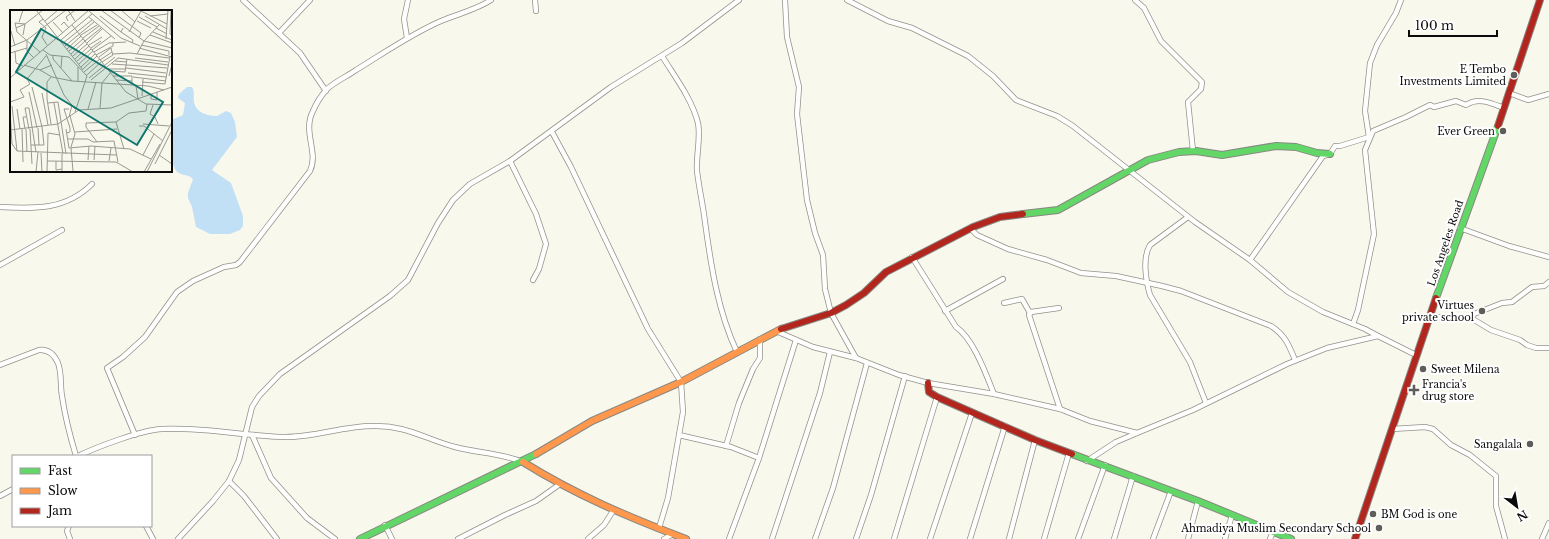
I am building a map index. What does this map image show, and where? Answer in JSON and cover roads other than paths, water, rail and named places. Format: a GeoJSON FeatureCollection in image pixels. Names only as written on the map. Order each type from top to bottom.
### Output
{"type":"FeatureCollection","features":[{"type":"Feature","properties":{"kind":"street"},"geometry":{"type":"LineString","coordinates":[[243,0],[300,53],[326,90]]}},
{"type":"Feature","properties":{"kind":"street"},"geometry":{"type":"LineString","coordinates":[[279,33],[310,0]]}},
{"type":"Feature","properties":{"kind":"street"},"geometry":{"type":"LineString","coordinates":[[407,38],[404,19],[408,0]]}},
{"type":"Feature","properties":{"kind":"street"},"geometry":{"type":"LineString","coordinates":[[135,435],[107,368],[123,357],[145,337],[177,292],[183,287],[224,266],[238,264],[254,246],[312,167],[308,121],[326,90],[407,38],[439,22],[492,0]]}},
{"type":"Feature","properties":{"kind":"street"},"geometry":{"type":"LineString","coordinates":[[535,0],[536,11]]}},
{"type":"Feature","properties":{"kind":"street"},"geometry":{"type":"LineString","coordinates":[[178,539],[229,481],[239,460],[252,407],[268,386],[303,357],[400,288],[411,275],[438,223],[453,200],[470,184],[510,161],[552,132],[611,87],[662,56],[740,0]]}},
{"type":"Feature","properties":{"kind":"street"},"geometry":{"type":"LineString","coordinates":[[785,0],[787,37],[799,88],[798,120],[807,200],[815,233],[823,255],[826,289],[831,313],[856,358]]}},
{"type":"Feature","properties":{"kind":"street"},"geometry":{"type":"LineString","coordinates":[[847,0],[888,21],[912,28],[968,56],[993,76],[1016,100],[1057,116],[1073,126],[1188,217],[1250,260],[1288,292],[1323,312],[1353,324],[1416,355]]}},
{"type":"Feature","properties":{"kind":"street"},"geometry":{"type":"LineString","coordinates":[[1135,0],[1144,8],[1161,41],[1202,82],[1202,89],[1188,102],[1193,151]]}},
{"type":"Feature","properties":{"kind":"street"},"geometry":{"type":"LineString","coordinates":[[1369,137],[1364,111],[1370,63],[1377,45],[1396,13],[1401,0]]}},
{"type":"Feature","properties":{"kind":"street","name":"Los Angeles Road"},"geometry":{"type":"LineString","coordinates":[[1355,539],[1416,355],[1504,108],[1540,0]]}},
{"type":"Feature","properties":{"kind":"street"},"geometry":{"type":"LineString","coordinates":[[662,56],[692,105],[698,122],[699,134],[697,146],[697,172],[709,249],[724,320],[737,352]]}},
{"type":"Feature","properties":{"kind":"street"},"geometry":{"type":"LineString","coordinates":[[1508,94],[1528,100],[1549,94]]}},
{"type":"Feature","properties":{"kind":"street"},"geometry":{"type":"LineString","coordinates":[[1353,324],[1359,306],[1374,234],[1365,150],[1372,132],[1430,105],[1434,107],[1456,101],[1466,105],[1474,100],[1488,102],[1504,108]]}},
{"type":"Feature","properties":{"kind":"street"},"geometry":{"type":"LineString","coordinates":[[552,132],[571,167],[648,329],[681,382],[684,407],[668,498],[659,528]]}},
{"type":"Feature","properties":{"kind":"street"},"geometry":{"type":"LineString","coordinates":[[1250,260],[1324,156],[1330,154],[1335,146],[1340,146],[1369,137]]}},
{"type":"Feature","properties":{"kind":"street"},"geometry":{"type":"LineString","coordinates":[[360,539],[385,525],[523,462],[592,422],[681,382],[776,331],[831,313],[858,298],[886,272],[970,228],[1000,217],[1058,210],[1129,170],[1156,157],[1193,151],[1222,155],[1276,146],[1330,154]]}},
{"type":"Feature","properties":{"kind":"street"},"geometry":{"type":"LineString","coordinates":[[510,161],[536,214],[546,244],[539,270],[533,280]]}},
{"type":"Feature","properties":{"kind":"street"},"geometry":{"type":"LineString","coordinates":[[0,206],[50,207],[69,201],[83,193],[92,184]]}},
{"type":"Feature","properties":{"kind":"street"},"geometry":{"type":"LineString","coordinates":[[1188,217],[1150,245],[1148,249],[1146,267],[1147,283],[1150,295],[1190,362],[1206,403]]}},
{"type":"Feature","properties":{"kind":"street"},"geometry":{"type":"LineString","coordinates":[[970,228],[976,235],[1008,249],[1047,260],[1081,273],[1116,276],[1181,291],[1271,326],[1280,332],[1286,340],[1294,360]]}},
{"type":"Feature","properties":{"kind":"street"},"geometry":{"type":"LineString","coordinates":[[1460,228],[1509,246],[1549,257]]}},
{"type":"Feature","properties":{"kind":"street"},"geometry":{"type":"LineString","coordinates":[[0,265],[62,230]]}},
{"type":"Feature","properties":{"kind":"street"},"geometry":{"type":"LineString","coordinates":[[912,258],[956,327],[961,330],[969,340],[994,394]]}},
{"type":"Feature","properties":{"kind":"street"},"geometry":{"type":"LineString","coordinates":[[945,311],[1003,279]]}},
{"type":"Feature","properties":{"kind":"street"},"geometry":{"type":"LineString","coordinates":[[1430,317],[1467,317],[1502,303],[1512,302],[1532,287],[1544,286],[1549,282]]}},
{"type":"Feature","properties":{"kind":"street"},"geometry":{"type":"LineString","coordinates":[[1004,303],[1020,298],[1030,313],[1060,409]]}},
{"type":"Feature","properties":{"kind":"street"},"geometry":{"type":"LineString","coordinates":[[1030,313],[1059,308]]}},
{"type":"Feature","properties":{"kind":"street"},"geometry":{"type":"LineString","coordinates":[[1467,317],[1491,330],[1520,340],[1527,345],[1536,348],[1549,348]]}},
{"type":"Feature","properties":{"kind":"street"},"geometry":{"type":"LineString","coordinates":[[776,331],[830,352],[856,358],[928,383],[994,394],[1060,409],[1090,422],[1137,433]]}},
{"type":"Feature","properties":{"kind":"street"},"geometry":{"type":"LineString","coordinates":[[1088,461],[1102,450],[1206,403],[1294,360],[1327,348],[1378,336]]}},
{"type":"Feature","properties":{"kind":"street"},"geometry":{"type":"LineString","coordinates":[[726,446],[736,411],[753,369],[760,358],[760,339]]}},
{"type":"Feature","properties":{"kind":"street"},"geometry":{"type":"LineString","coordinates":[[729,539],[758,458],[796,340]]}},
{"type":"Feature","properties":{"kind":"street"},"geometry":{"type":"LineString","coordinates":[[0,365],[7,364],[39,350],[44,350],[53,356],[60,371],[61,394],[65,415],[77,455]]}},
{"type":"Feature","properties":{"kind":"street"},"geometry":{"type":"LineString","coordinates":[[772,539],[820,393],[830,352]]}},
{"type":"Feature","properties":{"kind":"street"},"geometry":{"type":"LineString","coordinates":[[815,539],[833,488],[867,363]]}},
{"type":"Feature","properties":{"kind":"street"},"geometry":{"type":"LineString","coordinates":[[856,539],[871,495],[905,376]]}},
{"type":"Feature","properties":{"kind":"street"},"geometry":{"type":"LineString","coordinates":[[928,383],[929,392],[972,413],[1035,440],[1198,501],[1290,539]]}},
{"type":"Feature","properties":{"kind":"street"},"geometry":{"type":"LineString","coordinates":[[894,539],[937,397]]}},
{"type":"Feature","properties":{"kind":"street"},"geometry":{"type":"LineString","coordinates":[[930,539],[972,413]]}},
{"type":"Feature","properties":{"kind":"street"},"geometry":{"type":"LineString","coordinates":[[970,539],[1005,426]]}},
{"type":"Feature","properties":{"kind":"street"},"geometry":{"type":"LineString","coordinates":[[80,455],[135,435],[161,429],[298,437],[356,427],[387,427],[412,430],[441,442],[467,450],[491,452],[523,462],[560,484],[613,511],[686,539]]}},
{"type":"Feature","properties":{"kind":"street"},"geometry":{"type":"LineString","coordinates":[[1392,429],[1425,427],[1433,429],[1451,445],[1470,455],[1496,476],[1496,506],[1505,539]]}},
{"type":"Feature","properties":{"kind":"street"},"geometry":{"type":"LineString","coordinates":[[252,435],[271,478],[307,518],[335,539]]}},
{"type":"Feature","properties":{"kind":"street"},"geometry":{"type":"LineString","coordinates":[[679,436],[726,446],[758,458]]}},
{"type":"Feature","properties":{"kind":"street"},"geometry":{"type":"LineString","coordinates":[[1009,539],[1035,440]]}},
{"type":"Feature","properties":{"kind":"street"},"geometry":{"type":"LineString","coordinates":[[1044,539],[1068,453]]}},
{"type":"Feature","properties":{"kind":"street"},"geometry":{"type":"LineString","coordinates":[[1078,539],[1104,465]]}},
{"type":"Feature","properties":{"kind":"street"},"geometry":{"type":"LineString","coordinates":[[1114,539],[1133,476]]}},
{"type":"Feature","properties":{"kind":"street"},"geometry":{"type":"LineString","coordinates":[[229,481],[244,496],[278,539]]}},
{"type":"Feature","properties":{"kind":"street"},"geometry":{"type":"LineString","coordinates":[[458,539],[536,501],[560,484]]}},
{"type":"Feature","properties":{"kind":"street"},"geometry":{"type":"LineString","coordinates":[[0,496],[12,489]]}},
{"type":"Feature","properties":{"kind":"street"},"geometry":{"type":"LineString","coordinates":[[1153,539],[1172,491]]}},
{"type":"Feature","properties":{"kind":"street"},"geometry":{"type":"LineString","coordinates":[[1188,539],[1198,501]]}},
{"type":"Feature","properties":{"kind":"street"},"geometry":{"type":"LineString","coordinates":[[588,539],[604,525],[613,511]]}},
{"type":"Feature","properties":{"kind":"street"},"geometry":{"type":"LineString","coordinates":[[1225,539],[1232,515]]}},
{"type":"Feature","properties":{"kind":"street"},"geometry":{"type":"LineString","coordinates":[[1542,539],[1549,523]]}},
{"type":"Feature","properties":{"kind":"street"},"geometry":{"type":"LineString","coordinates":[[385,525],[392,539]]}},
{"type":"Feature","properties":{"kind":"street"},"geometry":{"type":"LineString","coordinates":[[69,527],[67,531],[70,539]]}},
{"type":"Feature","properties":{"kind":"street"},"geometry":{"type":"LineString","coordinates":[[147,527],[153,539]]}},
{"type":"Feature","properties":{"kind":"street"},"geometry":{"type":"LineString","coordinates":[[1270,539],[1273,532]]}},
{"type":"Feature","properties":{"kind":"street"},"geometry":{"type":"LineString","coordinates":[[664,539],[673,534]]}},
{"type":"Feature","properties":{"kind":"water"},"geometry":{"type":"Polygon","coordinates":[[[187,87],[192,87],[195,106],[203,113],[217,116],[226,111],[231,113],[235,122],[237,137],[212,170],[231,183],[243,216],[243,226],[240,230],[230,234],[210,234],[196,227],[192,207],[188,198],[188,193],[193,179],[175,170],[172,157],[172,120],[183,115],[185,103],[178,98],[179,94],[187,87]]]}},
{"type":"Feature","properties":{"kind":"place","name":"E Tembo Investments Limited"},"geometry":{"type":"Point","coordinates":[1514,75]}},
{"type":"Feature","properties":{"kind":"place","name":"Ever Green"},"geometry":{"type":"Point","coordinates":[1503,131]}},
{"type":"Feature","properties":{"kind":"place","name":"Virtues private school"},"geometry":{"type":"Point","coordinates":[1482,311]}},
{"type":"Feature","properties":{"kind":"place","name":"Sweet Milena"},"geometry":{"type":"Point","coordinates":[1423,369]}},
{"type":"Feature","properties":{"kind":"place","name":"Francia's drug store"},"geometry":{"type":"Point","coordinates":[1414,390]}},
{"type":"Feature","properties":{"kind":"place","name":"Sangalala"},"geometry":{"type":"Point","coordinates":[1530,444]}},
{"type":"Feature","properties":{"kind":"place","name":"BM God is one"},"geometry":{"type":"Point","coordinates":[1373,514]}},
{"type":"Feature","properties":{"kind":"place","name":"Ahmadiya Muslim Secondary School"},"geometry":{"type":"Point","coordinates":[1379,528]}}]}
